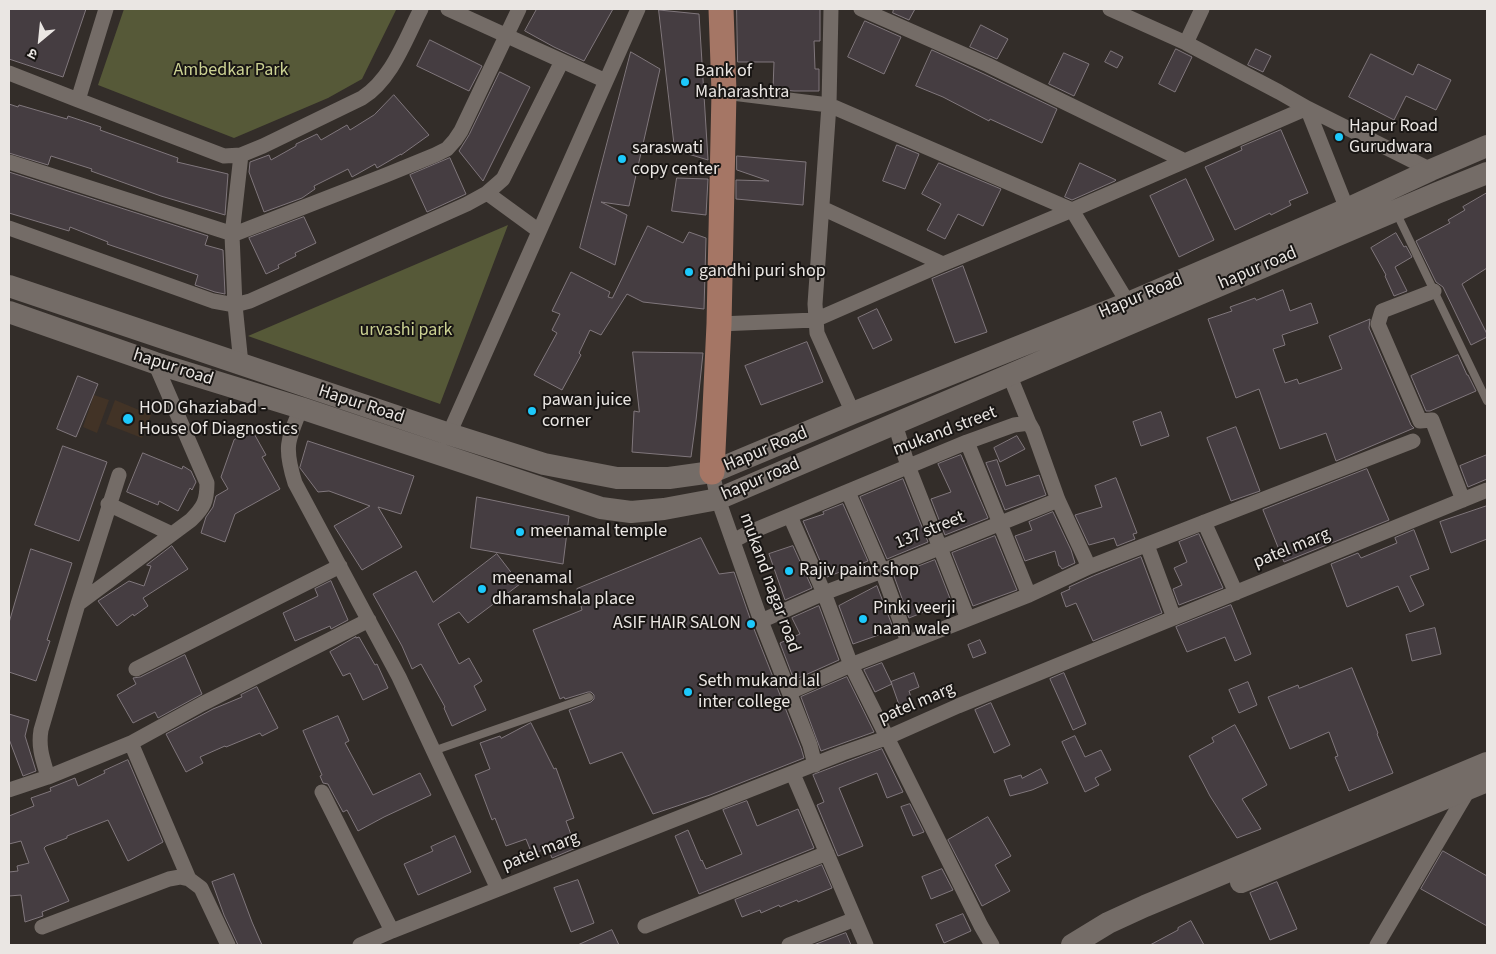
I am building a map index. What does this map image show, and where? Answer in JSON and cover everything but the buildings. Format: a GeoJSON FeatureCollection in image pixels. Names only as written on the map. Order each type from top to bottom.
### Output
{"type":"FeatureCollection","features":[{"type":"Feature","properties":{"kind":"main road"},"geometry":{"type":"LineString","coordinates":[[712,472],[724,92],[720,9]]}},
{"type":"Feature","properties":{"kind":"main road","name":"Hapur Road"},"geometry":{"type":"LineString","coordinates":[[12,286],[449,434],[544,464],[617,478],[669,478],[712,472],[853,413],[1128,303],[1347,209],[1430,170],[1487,146]]}},
{"type":"Feature","properties":{"kind":"main road","name":"hapur road"},"geometry":{"type":"LineString","coordinates":[[9,312],[155,362],[301,408],[601,508],[631,512],[664,510],[718,499],[1009,374],[1487,173]]}},
{"type":"Feature","properties":{"kind":"main road"},"geometry":{"type":"LineString","coordinates":[[1072,945],[1108,923],[1289,845],[1483,774]]}},
{"type":"Feature","properties":{"kind":"main road"},"geometry":{"type":"LineString","coordinates":[[1093,945],[1483,774]]}},
{"type":"Feature","properties":{"kind":"street"},"geometry":{"type":"LineString","coordinates":[[78,100],[106,9]]}},
{"type":"Feature","properties":{"kind":"street"},"geometry":{"type":"LineString","coordinates":[[9,73],[224,156],[241,155],[371,92],[391,68],[421,9]]}},
{"type":"Feature","properties":{"kind":"street"},"geometry":{"type":"LineString","coordinates":[[448,9],[606,81]]}},
{"type":"Feature","properties":{"kind":"street"},"geometry":{"type":"LineString","coordinates":[[9,162],[232,235],[447,149],[460,131],[519,9]]}},
{"type":"Feature","properties":{"kind":"street"},"geometry":{"type":"LineString","coordinates":[[449,434],[638,9]]}},
{"type":"Feature","properties":{"kind":"street"},"geometry":{"type":"LineString","coordinates":[[831,9],[829,105],[815,320],[817,333],[853,413]]}},
{"type":"Feature","properties":{"kind":"street"},"geometry":{"type":"LineString","coordinates":[[861,9],[988,65],[1185,161]]}},
{"type":"Feature","properties":{"kind":"street"},"geometry":{"type":"LineString","coordinates":[[1110,9],[1186,43],[1307,108],[1430,170]]}},
{"type":"Feature","properties":{"kind":"street"},"geometry":{"type":"LineString","coordinates":[[1186,43],[1202,9]]}},
{"type":"Feature","properties":{"kind":"street"},"geometry":{"type":"LineString","coordinates":[[9,228],[213,301],[235,305],[250,301],[467,204],[486,193],[502,179],[562,61]]}},
{"type":"Feature","properties":{"kind":"street"},"geometry":{"type":"LineString","coordinates":[[724,92],[829,105],[1072,210],[1128,303]]}},
{"type":"Feature","properties":{"kind":"street"},"geometry":{"type":"LineString","coordinates":[[718,324],[815,320],[1307,108]]}},
{"type":"Feature","properties":{"kind":"street"},"geometry":{"type":"LineString","coordinates":[[1307,108],[1347,209]]}},
{"type":"Feature","properties":{"kind":"street"},"geometry":{"type":"LineString","coordinates":[[241,155],[232,235],[235,305],[241,364]]}},
{"type":"Feature","properties":{"kind":"street"},"geometry":{"type":"LineString","coordinates":[[486,193],[539,231]]}},
{"type":"Feature","properties":{"kind":"street"},"geometry":{"type":"LineString","coordinates":[[822,208],[942,264]]}},
{"type":"Feature","properties":{"kind":"street"},"geometry":{"type":"LineString","coordinates":[[1434,291],[1382,311],[1378,324],[1420,421],[1432,420],[1463,500]]}},
{"type":"Feature","properties":{"kind":"street"},"geometry":{"type":"LineString","coordinates":[[78,604],[191,520],[200,510],[207,496],[207,483],[155,362]]}},
{"type":"Feature","properties":{"kind":"street"},"geometry":{"type":"LineString","coordinates":[[1009,374],[1033,430],[1058,500],[1089,567]]}},
{"type":"Feature","properties":{"kind":"street"},"geometry":{"type":"LineString","coordinates":[[301,408],[290,434],[287,450],[289,465],[295,483],[399,677],[498,889]]}},
{"type":"Feature","properties":{"kind":"street"},"geometry":{"type":"LineString","coordinates":[[895,424],[908,466],[968,619]]}},
{"type":"Feature","properties":{"kind":"street","name":"mukand street"},"geometry":{"type":"LineString","coordinates":[[733,541],[966,442],[1014,425],[1029,424]]}},
{"type":"Feature","properties":{"kind":"street"},"geometry":{"type":"LineString","coordinates":[[790,692],[851,664],[1029,595],[1089,567],[1412,441]]}},
{"type":"Feature","properties":{"kind":"street"},"geometry":{"type":"LineString","coordinates":[[966,442],[1029,595]]}},
{"type":"Feature","properties":{"kind":"street","name":"mukand nagar road"},"geometry":{"type":"LineString","coordinates":[[712,472],[718,499],[761,620],[810,745],[815,765]]}},
{"type":"Feature","properties":{"kind":"street"},"geometry":{"type":"LineString","coordinates":[[48,777],[39,742],[41,730],[108,504],[119,475]]}},
{"type":"Feature","properties":{"kind":"street","name":"patel marg"},"geometry":{"type":"LineString","coordinates":[[360,945],[843,753],[886,738],[958,706],[1487,490]]}},
{"type":"Feature","properties":{"kind":"street"},"geometry":{"type":"LineString","coordinates":[[848,492],[882,571],[908,642]]}},
{"type":"Feature","properties":{"kind":"street","name":"137 street"},"geometry":{"type":"LineString","coordinates":[[761,620],[1058,500]]}},
{"type":"Feature","properties":{"kind":"street"},"geometry":{"type":"LineString","coordinates":[[108,504],[172,534]]}},
{"type":"Feature","properties":{"kind":"street"},"geometry":{"type":"LineString","coordinates":[[790,516],[824,593],[851,664],[886,738],[992,945]]}},
{"type":"Feature","properties":{"kind":"street"},"geometry":{"type":"LineString","coordinates":[[1204,522],[1236,593]]}},
{"type":"Feature","properties":{"kind":"street"},"geometry":{"type":"LineString","coordinates":[[1147,545],[1174,618]]}},
{"type":"Feature","properties":{"kind":"street"},"geometry":{"type":"LineString","coordinates":[[136,669],[340,566]]}},
{"type":"Feature","properties":{"kind":"street"},"geometry":{"type":"LineString","coordinates":[[9,790],[48,777],[131,743],[202,704],[370,620]]}},
{"type":"Feature","properties":{"kind":"street"},"geometry":{"type":"LineString","coordinates":[[131,743],[189,879]]}},
{"type":"Feature","properties":{"kind":"street"},"geometry":{"type":"LineString","coordinates":[[793,774],[866,945]]}},
{"type":"Feature","properties":{"kind":"street"},"geometry":{"type":"LineString","coordinates":[[1377,945],[1483,774]]}},
{"type":"Feature","properties":{"kind":"street"},"geometry":{"type":"LineString","coordinates":[[322,792],[392,931]]}},
{"type":"Feature","properties":{"kind":"street"},"geometry":{"type":"LineString","coordinates":[[645,926],[827,853]]}},
{"type":"Feature","properties":{"kind":"street"},"geometry":{"type":"LineString","coordinates":[[42,927],[169,879],[180,877],[189,879],[201,888],[228,945]]}},
{"type":"Feature","properties":{"kind":"street"},"geometry":{"type":"LineString","coordinates":[[789,945],[855,919]]}},
{"type":"Feature","properties":{"kind":"lane"},"geometry":{"type":"LineString","coordinates":[[1395,211],[1487,400]]}},
{"type":"Feature","properties":{"kind":"lane"},"geometry":{"type":"LineString","coordinates":[[434,751],[589,697]]}},
{"type":"Feature","properties":{"kind":"shaded area"},"geometry":{"type":"Polygon","coordinates":[[[94,395],[109,400],[97,433],[83,427],[94,395]]]}},
{"type":"Feature","properties":{"kind":"shaded area","name":"HOD Ghaziabad - House Of Diagnostics"},"geometry":{"type":"Polygon","coordinates":[[[115,400],[151,415],[142,438],[106,424],[115,400]]]}},
{"type":"Feature","properties":{"kind":"green space","name":"Ambedkar Park"},"geometry":{"type":"Polygon","coordinates":[[[124,9],[396,10],[362,79],[328,98],[234,138],[98,85],[124,9]]]}},
{"type":"Feature","properties":{"kind":"green space","name":"urvashi park"},"geometry":{"type":"Polygon","coordinates":[[[508,225],[440,404],[248,336],[508,225]]]}},
{"type":"Feature","properties":{"kind":"place","name":"Bank of Maharashtra"},"geometry":{"type":"Point","coordinates":[685,82]}},
{"type":"Feature","properties":{"kind":"place","name":"Hapur Road Gurudwara"},"geometry":{"type":"Point","coordinates":[1339,137]}},
{"type":"Feature","properties":{"kind":"place","name":"saraswati copy center"},"geometry":{"type":"Point","coordinates":[622,159]}},
{"type":"Feature","properties":{"kind":"place","name":"gandhi puri shop"},"geometry":{"type":"Point","coordinates":[689,272]}},
{"type":"Feature","properties":{"kind":"place","name":"pawan juice corner"},"geometry":{"type":"Point","coordinates":[532,411]}},
{"type":"Feature","properties":{"kind":"place","name":"HOD Ghaziabad - House Of Diagnostics"},"geometry":{"type":"Point","coordinates":[128,419]}},
{"type":"Feature","properties":{"kind":"place","name":"meenamal temple"},"geometry":{"type":"Point","coordinates":[520,532]}},
{"type":"Feature","properties":{"kind":"place","name":"Rajiv paint shop"},"geometry":{"type":"Point","coordinates":[789,571]}},
{"type":"Feature","properties":{"kind":"place","name":"meenamal dharamshala place"},"geometry":{"type":"Point","coordinates":[482,589]}},
{"type":"Feature","properties":{"kind":"place","name":"Pinki veerji naan wale"},"geometry":{"type":"Point","coordinates":[863,619]}},
{"type":"Feature","properties":{"kind":"place","name":"ASIF HAIR SALON"},"geometry":{"type":"Point","coordinates":[751,624]}},
{"type":"Feature","properties":{"kind":"place","name":"Seth mukand lal inter college"},"geometry":{"type":"Point","coordinates":[688,692]}}]}
